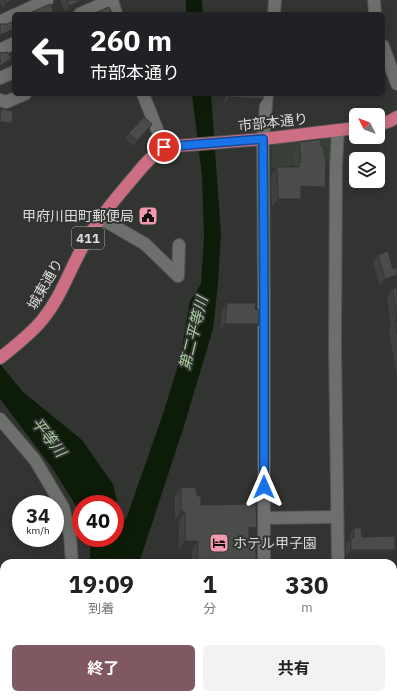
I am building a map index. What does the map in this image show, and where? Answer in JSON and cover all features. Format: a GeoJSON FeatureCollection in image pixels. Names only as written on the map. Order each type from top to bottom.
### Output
{"type":"FeatureCollection","features":[{"type":"Feature","properties":{"kind":"highway"},"geometry":{"type":"LineString","coordinates":[[385,123],[397,117]]}},
{"type":"Feature","properties":{"kind":"highway","name":"市部本通り"},"geometry":{"type":"LineString","coordinates":[[164,147],[263,139],[349,129]]}},
{"type":"Feature","properties":{"kind":"highway","name":"城東通り"},"geometry":{"type":"LineString","coordinates":[[2,356],[23,339],[42,320],[59,296],[80,250],[100,218],[144,165],[164,147]]}},
{"type":"Feature","properties":{"kind":"street"},"geometry":{"type":"LineString","coordinates":[[19,12],[29,4],[47,0]]}},
{"type":"Feature","properties":{"kind":"street"},"geometry":{"type":"LineString","coordinates":[[85,12],[112,0],[115,12]]}},
{"type":"Feature","properties":{"kind":"street"},"geometry":{"type":"LineString","coordinates":[[274,12],[275,0]]}},
{"type":"Feature","properties":{"kind":"street"},"geometry":{"type":"LineString","coordinates":[[0,22],[12,16]]}},
{"type":"Feature","properties":{"kind":"street"},"geometry":{"type":"LineString","coordinates":[[0,50],[12,44]]}},
{"type":"Feature","properties":{"kind":"street"},"geometry":{"type":"LineString","coordinates":[[385,51],[397,84]]}},
{"type":"Feature","properties":{"kind":"street"},"geometry":{"type":"LineString","coordinates":[[0,78],[12,73]]}},
{"type":"Feature","properties":{"kind":"street"},"geometry":{"type":"LineString","coordinates":[[0,100],[6,102],[20,96]]}},
{"type":"Feature","properties":{"kind":"street"},"geometry":{"type":"LineString","coordinates":[[144,96],[164,147]]}},
{"type":"Feature","properties":{"kind":"street"},"geometry":{"type":"LineString","coordinates":[[264,559],[263,139],[267,96]]}},
{"type":"Feature","properties":{"kind":"street"},"geometry":{"type":"LineString","coordinates":[[338,130],[336,166],[338,559]]}},
{"type":"Feature","properties":{"kind":"street"},"geometry":{"type":"LineString","coordinates":[[100,218],[145,244],[178,276],[180,245]]}},
{"type":"Feature","properties":{"kind":"street"},"geometry":{"type":"LineString","coordinates":[[0,419],[35,460],[63,507],[70,535],[72,559]]}},
{"type":"Feature","properties":{"kind":"street"},"geometry":{"type":"LineString","coordinates":[[264,518],[337,517]]}},
{"type":"Feature","properties":{"kind":"shaded area"},"geometry":{"type":"Polygon","coordinates":[[[332,136],[332,161],[271,168],[272,147],[275,142],[332,136]]]}},
{"type":"Feature","properties":{"kind":"water"},"geometry":{"type":"Polygon","coordinates":[[[186,0],[202,0],[203,12],[186,12],[186,0]]]}},
{"type":"Feature","properties":{"kind":"water","name":"第二平等川"},"geometry":{"type":"Polygon","coordinates":[[[192,96],[211,96],[221,233],[213,329],[184,426],[140,559],[90,559],[90,547],[124,547],[124,519],[126,519],[163,414],[180,359],[190,301],[201,284],[204,236],[202,176],[192,96]]]}},
{"type":"Feature","properties":{"kind":"water","name":"平等川"},"geometry":{"type":"Polygon","coordinates":[[[0,364],[23,392],[82,440],[113,484],[116,495],[72,495],[72,500],[53,469],[0,399],[0,364]]]}},
{"type":"Feature","properties":{"kind":"building"},"geometry":{"type":"Polygon","coordinates":[[[5,0],[13,0],[6,3],[5,0]]]}},
{"type":"Feature","properties":{"kind":"building"},"geometry":{"type":"Polygon","coordinates":[[[67,0],[83,0],[69,6],[67,0]]]}},
{"type":"Feature","properties":{"kind":"building"},"geometry":{"type":"Polygon","coordinates":[[[50,4],[54,12],[32,12],[50,4]]]}},
{"type":"Feature","properties":{"kind":"building"},"geometry":{"type":"Polygon","coordinates":[[[109,7],[112,12],[98,12],[109,7]]]}},
{"type":"Feature","properties":{"kind":"building"},"geometry":{"type":"Polygon","coordinates":[[[12,22],[12,30],[0,35],[0,24],[7,24],[12,22]]]}},
{"type":"Feature","properties":{"kind":"building"},"geometry":{"type":"Polygon","coordinates":[[[0,52],[7,52],[12,58],[0,66],[0,52]]]}},
{"type":"Feature","properties":{"kind":"building"},"geometry":{"type":"Polygon","coordinates":[[[263,96],[263,99],[229,97],[263,96]]]}},
{"type":"Feature","properties":{"kind":"building"},"geometry":{"type":"Polygon","coordinates":[[[1,109],[13,111],[12,123],[0,122],[1,109]]]}},
{"type":"Feature","properties":{"kind":"building"},"geometry":{"type":"Polygon","coordinates":[[[144,117],[152,124],[137,141],[129,133],[144,117]]]}},
{"type":"Feature","properties":{"kind":"building"},"geometry":{"type":"Polygon","coordinates":[[[321,139],[321,146],[323,146],[326,161],[325,187],[301,186],[301,199],[278,199],[277,167],[299,167],[298,162],[301,162],[299,142],[321,139]]]}},
{"type":"Feature","properties":{"kind":"building"},"geometry":{"type":"Polygon","coordinates":[[[388,251],[393,269],[397,267],[397,275],[385,279],[378,255],[388,251]]]}},
{"type":"Feature","properties":{"kind":"building"},"geometry":{"type":"Polygon","coordinates":[[[393,288],[397,288],[397,322],[393,288]]]}},
{"type":"Feature","properties":{"kind":"building"},"geometry":{"type":"Polygon","coordinates":[[[227,303],[256,303],[255,309],[259,310],[259,324],[225,324],[227,303]]]}},
{"type":"Feature","properties":{"kind":"building"},"geometry":{"type":"Polygon","coordinates":[[[395,322],[397,322],[397,334],[395,322]]]}},
{"type":"Feature","properties":{"kind":"building"},"geometry":{"type":"Polygon","coordinates":[[[181,487],[196,488],[197,496],[201,496],[201,505],[256,504],[257,528],[249,527],[249,544],[256,544],[256,559],[197,559],[198,541],[185,541],[185,512],[181,511],[181,487]]]}},
{"type":"Feature","properties":{"kind":"building"},"geometry":{"type":"Polygon","coordinates":[[[354,528],[361,528],[362,537],[395,536],[395,550],[351,550],[351,538],[354,538],[354,528]]]}},
{"type":"Feature","properties":{"kind":"place","name":"甲府川田町郵便局"},"geometry":{"type":"Point","coordinates":[148,216]}},
{"type":"Feature","properties":{"kind":"place","name":"ホテル甲子園"},"geometry":{"type":"Point","coordinates":[219,543]}},
{"type":"Feature","properties":{"kind":"route"},"geometry":{"type":"LineString","coordinates":[[164,147],[263,139],[264,487]]}}]}
